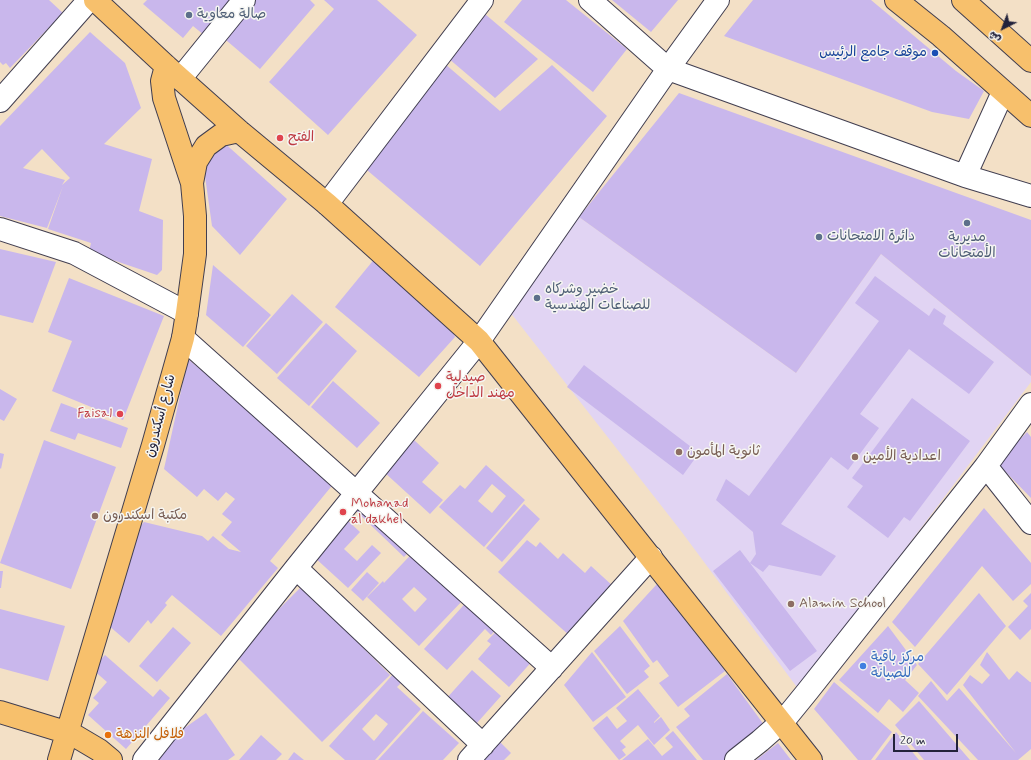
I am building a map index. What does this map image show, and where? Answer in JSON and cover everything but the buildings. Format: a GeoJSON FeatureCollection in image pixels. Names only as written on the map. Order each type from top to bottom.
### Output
{"type":"FeatureCollection","features":[{"type":"Feature","properties":{"kind":"main road"},"geometry":{"type":"LineString","coordinates":[[95,0],[239,131],[327,204],[479,341],[811,760]]}},
{"type":"Feature","properties":{"kind":"main road"},"geometry":{"type":"LineString","coordinates":[[896,0],[941,36],[1031,116]]}},
{"type":"Feature","properties":{"kind":"main road"},"geometry":{"type":"LineString","coordinates":[[963,0],[1031,61]]}},
{"type":"Feature","properties":{"kind":"main road","name":"شارع أسكندرون"},"geometry":{"type":"LineString","coordinates":[[59,760],[151,453],[183,338],[195,254],[195,216],[192,183],[164,98],[162,81],[173,72]]}},
{"type":"Feature","properties":{"kind":"main road"},"geometry":{"type":"LineString","coordinates":[[192,183],[196,162],[206,146],[221,135],[239,131]]}},
{"type":"Feature","properties":{"kind":"main road"},"geometry":{"type":"LineString","coordinates":[[0,712],[67,733],[99,750],[111,760]]}},
{"type":"Feature","properties":{"kind":"street"},"geometry":{"type":"LineString","coordinates":[[0,101],[89,0]]}},
{"type":"Feature","properties":{"kind":"street"},"geometry":{"type":"LineString","coordinates":[[173,72],[244,0]]}},
{"type":"Feature","properties":{"kind":"street"},"geometry":{"type":"LineString","coordinates":[[327,204],[482,0]]}},
{"type":"Feature","properties":{"kind":"street"},"geometry":{"type":"LineString","coordinates":[[590,0],[668,69],[965,176],[1031,196]]}},
{"type":"Feature","properties":{"kind":"street"},"geometry":{"type":"LineString","coordinates":[[144,760],[479,341],[668,69],[718,0]]}},
{"type":"Feature","properties":{"kind":"street"},"geometry":{"type":"LineString","coordinates":[[965,176],[1003,92]]}},
{"type":"Feature","properties":{"kind":"street"},"geometry":{"type":"LineString","coordinates":[[0,229],[74,253],[187,313]]}},
{"type":"Feature","properties":{"kind":"street"},"geometry":{"type":"LineString","coordinates":[[183,338],[552,668]]}},
{"type":"Feature","properties":{"kind":"street"},"geometry":{"type":"LineString","coordinates":[[736,760],[760,742],[781,722],[808,692],[986,466],[1031,404]]}},
{"type":"Feature","properties":{"kind":"street"},"geometry":{"type":"LineString","coordinates":[[986,466],[1031,523]]}},
{"type":"Feature","properties":{"kind":"street"},"geometry":{"type":"LineString","coordinates":[[296,568],[476,752],[651,557]]}},
{"type":"Feature","properties":{"kind":"shaded area","name":"اعدادية الأمين"},"geometry":{"type":"Polygon","coordinates":[[[579,217],[796,373],[881,254],[1031,376],[1031,382],[799,690],[681,531],[510,312],[579,217]]]}},
{"type":"Feature","properties":{"kind":"place","name":"صالة معاوية"},"geometry":{"type":"Point","coordinates":[189,15]}},
{"type":"Feature","properties":{"kind":"place","name":"موقف جامع الرئيس"},"geometry":{"type":"Point","coordinates":[935,53]}},
{"type":"Feature","properties":{"kind":"place","name":"الفتح"},"geometry":{"type":"Point","coordinates":[280,138]}},
{"type":"Feature","properties":{"kind":"place","name":"مديرية الأمتحانات"},"geometry":{"type":"Point","coordinates":[967,223]}},
{"type":"Feature","properties":{"kind":"place","name":"دائرة الامتحانات"},"geometry":{"type":"Point","coordinates":[819,237]}},
{"type":"Feature","properties":{"kind":"place","name":"خضير وشركاه للصناعات الهندسية"},"geometry":{"type":"Point","coordinates":[537,298]}},
{"type":"Feature","properties":{"kind":"place","name":"صيدلية مهند الداخل"},"geometry":{"type":"Point","coordinates":[438,386]}},
{"type":"Feature","properties":{"kind":"place","name":"Faisal"},"geometry":{"type":"Point","coordinates":[120,414]}},
{"type":"Feature","properties":{"kind":"place","name":"ثانوية المأمون"},"geometry":{"type":"Point","coordinates":[679,452]}},
{"type":"Feature","properties":{"kind":"place","name":"اعدادية الأمين"},"geometry":{"type":"Point","coordinates":[855,457]}},
{"type":"Feature","properties":{"kind":"place","name":"Mohanad al dakhel"},"geometry":{"type":"Point","coordinates":[343,512]}},
{"type":"Feature","properties":{"kind":"place","name":"مكتبة اسكندرون"},"geometry":{"type":"Point","coordinates":[95,516]}},
{"type":"Feature","properties":{"kind":"place","name":"Alamin School"},"geometry":{"type":"Point","coordinates":[791,604]}},
{"type":"Feature","properties":{"kind":"place","name":"مركز باقية للصيانة"},"geometry":{"type":"Point","coordinates":[863,666]}},
{"type":"Feature","properties":{"kind":"place","name":"فلافل النزهة"},"geometry":{"type":"Point","coordinates":[108,735]}}]}
